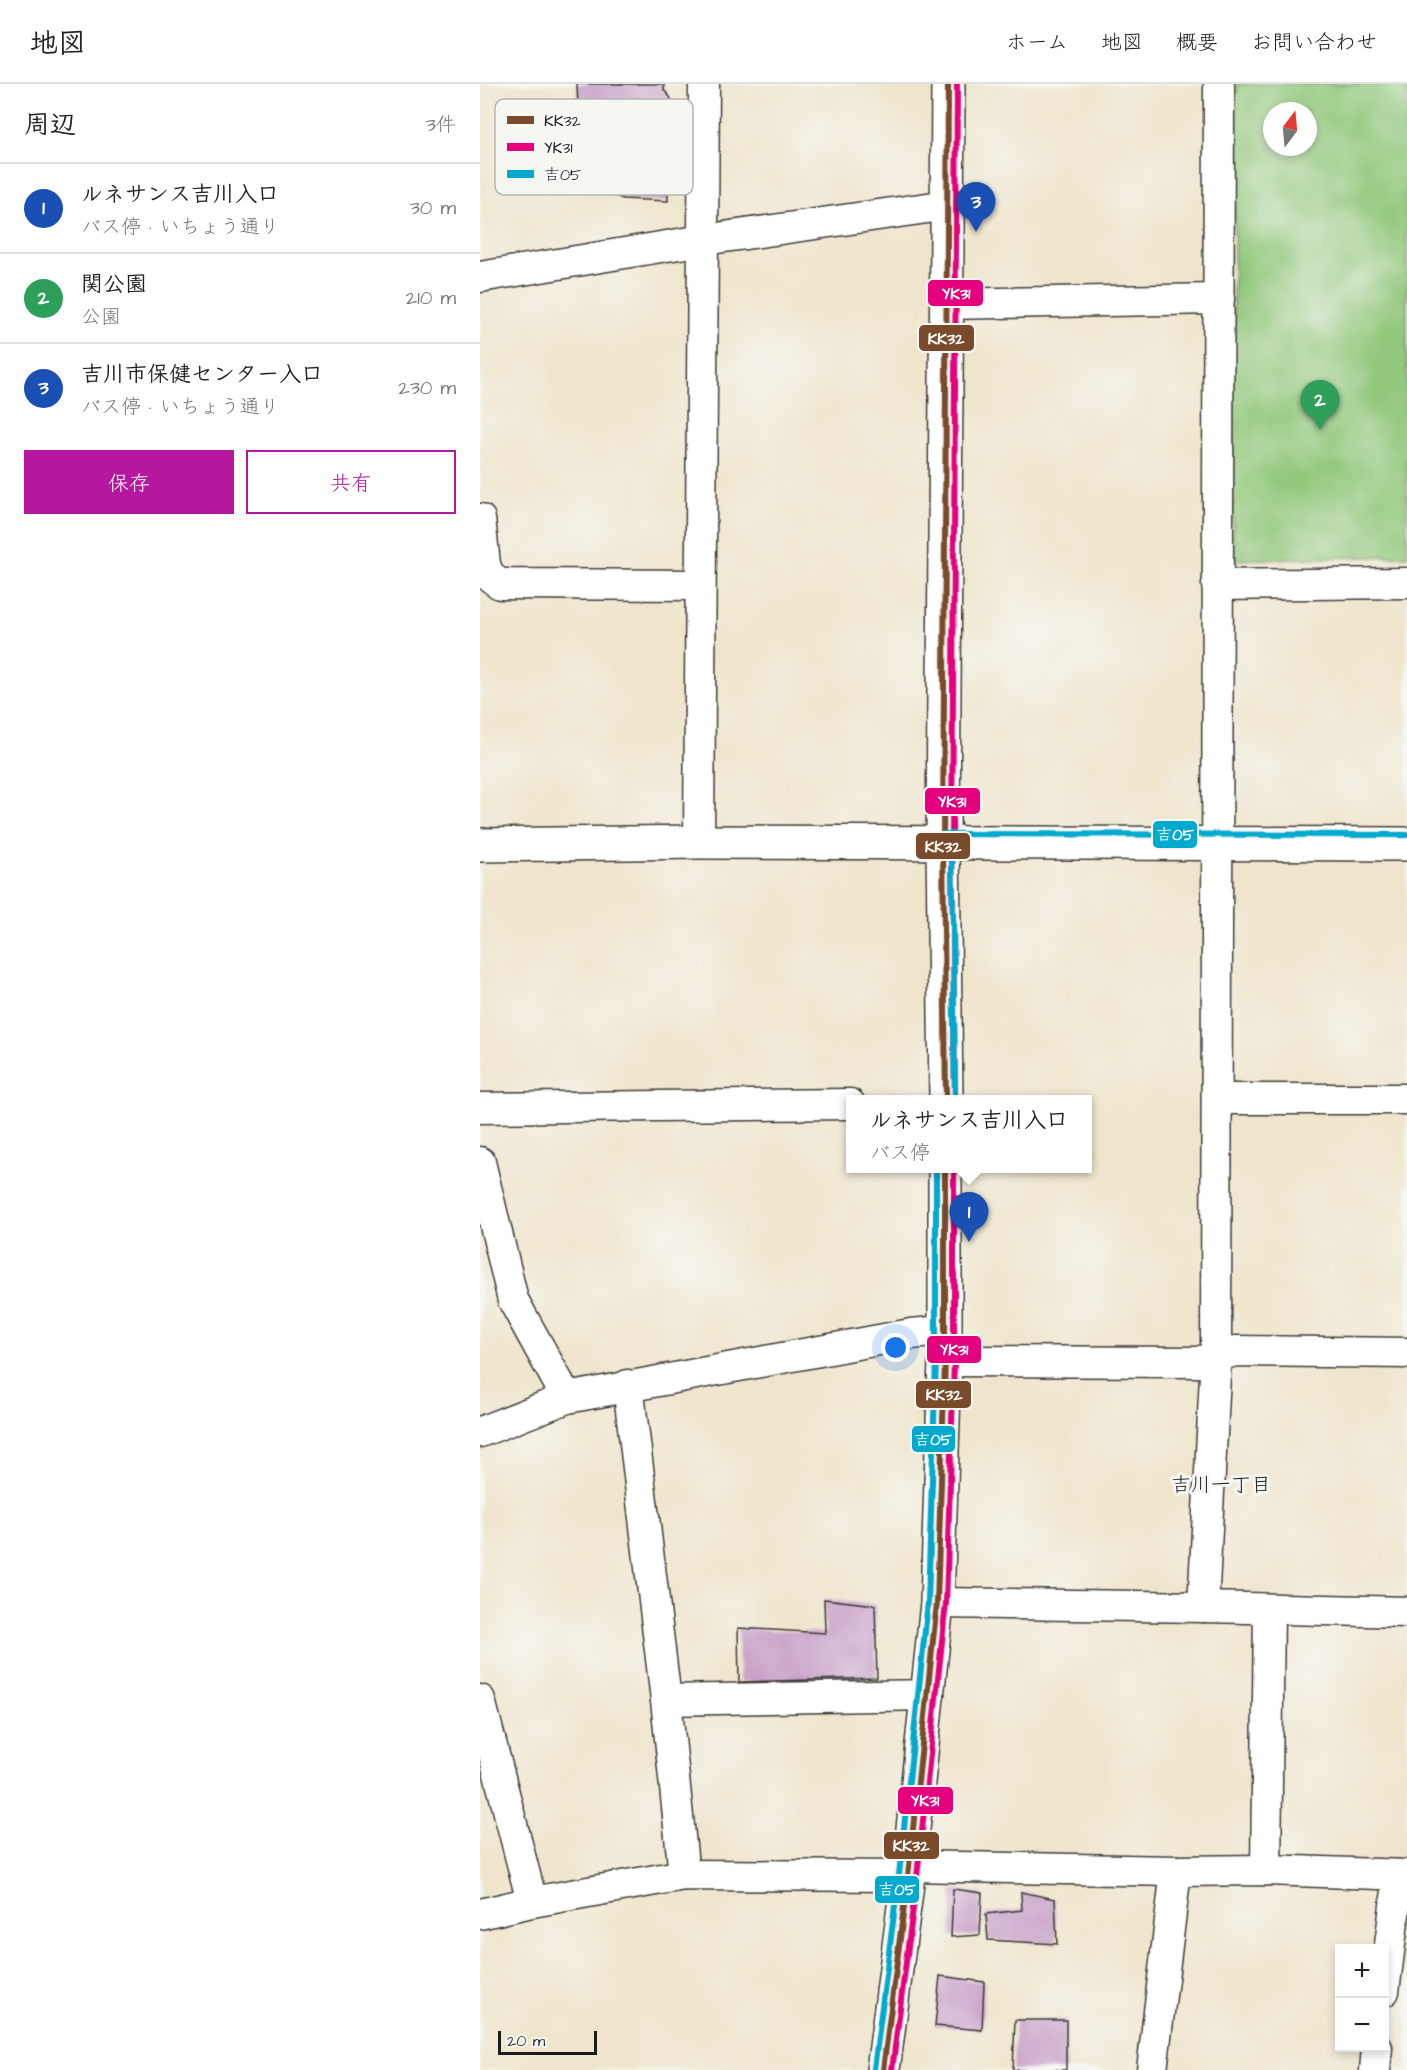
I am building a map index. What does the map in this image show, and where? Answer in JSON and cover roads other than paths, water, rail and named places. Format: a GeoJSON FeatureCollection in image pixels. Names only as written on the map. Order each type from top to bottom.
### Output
{"type":"FeatureCollection","features":[{"type":"Feature","properties":{"kind":"street"},"geometry":{"type":"LineString","coordinates":[[699,842],[704,84]]}},
{"type":"Feature","properties":{"kind":"street"},"geometry":{"type":"LineString","coordinates":[[946,1095],[943,843],[948,84]]}},
{"type":"Feature","properties":{"kind":"street"},"geometry":{"type":"LineString","coordinates":[[1203,1607],[1216,1356],[1219,84]]}},
{"type":"Feature","properties":{"kind":"street"},"geometry":{"type":"LineString","coordinates":[[480,277],[703,240],[948,205]]}},
{"type":"Feature","properties":{"kind":"street"},"geometry":{"type":"LineString","coordinates":[[947,304],[1219,299]]}},
{"type":"Feature","properties":{"kind":"street"},"geometry":{"type":"LineString","coordinates":[[480,519],[485,564],[489,576],[500,584],[700,585]]}},
{"type":"Feature","properties":{"kind":"street"},"geometry":{"type":"LineString","coordinates":[[1217,585],[1407,583]]}},
{"type":"Feature","properties":{"kind":"street"},"geometry":{"type":"LineString","coordinates":[[480,845],[699,842],[1407,844]]}},
{"type":"Feature","properties":{"kind":"street"},"geometry":{"type":"LineString","coordinates":[[1217,1099],[1407,1099]]}},
{"type":"Feature","properties":{"kind":"street"},"geometry":{"type":"LineString","coordinates":[[480,1108],[846,1104]]}},
{"type":"Feature","properties":{"kind":"street"},"geometry":{"type":"LineString","coordinates":[[480,1162],[513,1300],[567,1398]]}},
{"type":"Feature","properties":{"kind":"street"},"geometry":{"type":"LineString","coordinates":[[883,2070],[909,1871],[937,1603],[944,1346],[945,1173]]}},
{"type":"Feature","properties":{"kind":"street"},"geometry":{"type":"LineString","coordinates":[[480,1431],[567,1398],[911,1334],[944,1346],[1198,1362],[1235,1351],[1407,1353]]}},
{"type":"Feature","properties":{"kind":"street"},"geometry":{"type":"LineString","coordinates":[[628,1385],[666,1700],[684,1875]]}},
{"type":"Feature","properties":{"kind":"street"},"geometry":{"type":"LineString","coordinates":[[937,1603],[1407,1612]]}},
{"type":"Feature","properties":{"kind":"street"},"geometry":{"type":"LineString","coordinates":[[1266,1870],[1269,1609]]}},
{"type":"Feature","properties":{"kind":"street"},"geometry":{"type":"LineString","coordinates":[[666,1700],[928,1695]]}},
{"type":"Feature","properties":{"kind":"street"},"geometry":{"type":"LineString","coordinates":[[480,1700],[532,1902]]}},
{"type":"Feature","properties":{"kind":"street"},"geometry":{"type":"LineString","coordinates":[[480,1914],[532,1902],[684,1875],[909,1871],[1266,1870],[1403,1875],[1389,1960]]}},
{"type":"Feature","properties":{"kind":"street"},"geometry":{"type":"LineString","coordinates":[[1152,2070],[1176,1871]]}},
{"type":"Feature","properties":{"kind":"street"},"geometry":{"type":"LineString","coordinates":[[1375,2070],[1377,2052]]}},
{"type":"Feature","properties":{"kind":"place","name":"吉川市保健センター入口"},"geometry":{"type":"Point","coordinates":[976,232]}},
{"type":"Feature","properties":{"kind":"place","name":"関公園"},"geometry":{"type":"Point","coordinates":[1320,430]}},
{"type":"Feature","properties":{"kind":"place","name":"ルネサンス吉川入口"},"geometry":{"type":"Point","coordinates":[969,1242]}},
{"type":"Feature","properties":{"kind":"district","name":"吉川一丁目"},"geometry":{"type":"Point","coordinates":[1221,1485]}}]}
